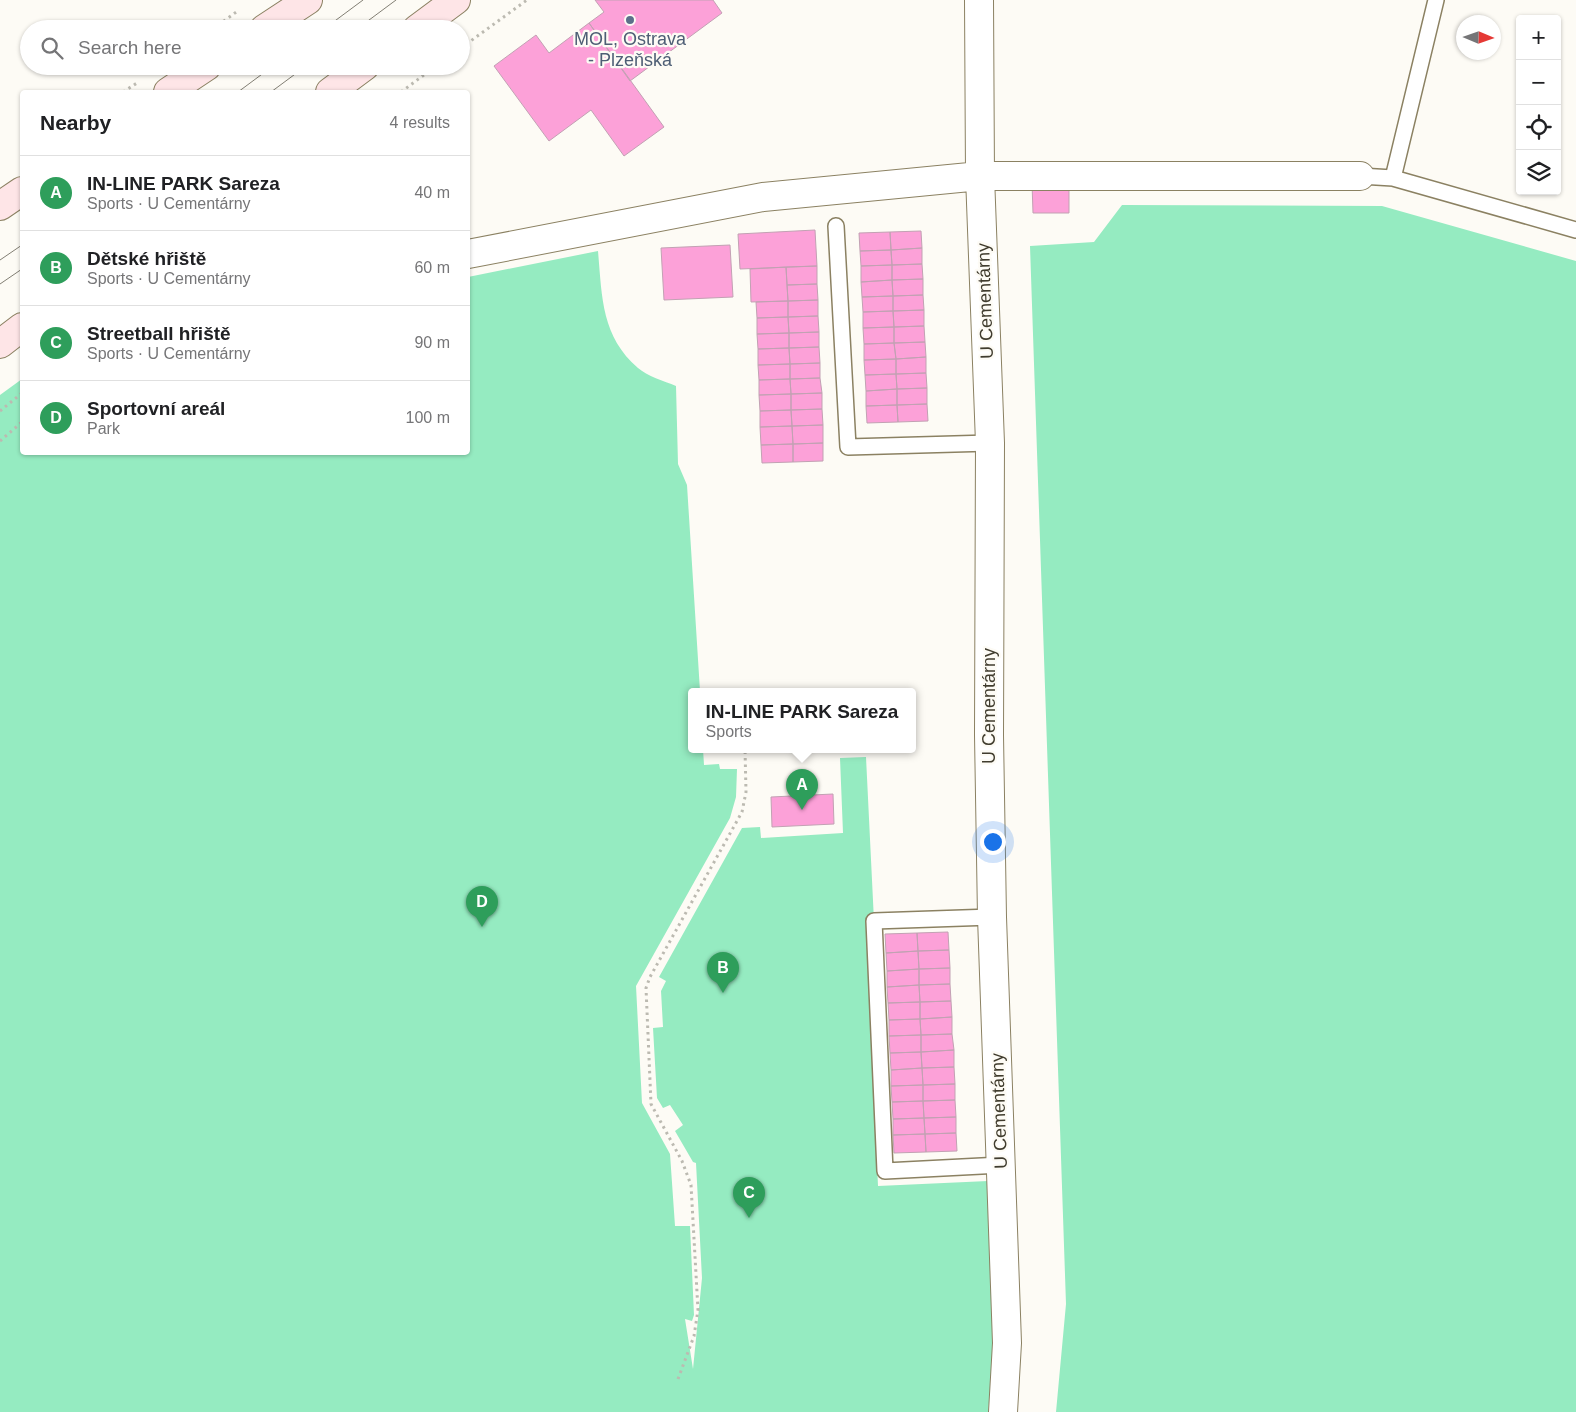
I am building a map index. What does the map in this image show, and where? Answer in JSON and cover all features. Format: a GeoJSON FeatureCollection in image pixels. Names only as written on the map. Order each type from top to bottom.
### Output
{"type":"FeatureCollection","features":[{"type":"Feature","properties":{"kind":"main road"},"geometry":{"type":"LineString","coordinates":[[278,20],[308,0]]}},
{"type":"Feature","properties":{"kind":"main road"},"geometry":{"type":"LineString","coordinates":[[429,20],[456,0]]}},
{"type":"Feature","properties":{"kind":"main road"},"geometry":{"type":"LineString","coordinates":[[171,90],[194,75]]}},
{"type":"Feature","properties":{"kind":"main road"},"geometry":{"type":"LineString","coordinates":[[333,90],[353,75]]}},
{"type":"Feature","properties":{"kind":"main road"},"geometry":{"type":"LineString","coordinates":[[0,206],[20,192]]}},
{"type":"Feature","properties":{"kind":"main road"},"geometry":{"type":"LineString","coordinates":[[0,344],[20,329]]}},
{"type":"Feature","properties":{"kind":"street","name":"U Cementárny"},"geometry":{"type":"LineString","coordinates":[[979,0],[980,176],[990,443],[989,735],[992,916],[1007,1343],[1003,1412]]}},
{"type":"Feature","properties":{"kind":"street"},"geometry":{"type":"LineString","coordinates":[[470,254],[764,197],[980,176],[1360,176]]}},
{"type":"Feature","properties":{"kind":"lane"},"geometry":{"type":"LineString","coordinates":[[1393,178],[1436,0]]}},
{"type":"Feature","properties":{"kind":"lane"},"geometry":{"type":"LineString","coordinates":[[1360,176],[1393,178],[1576,230]]}},
{"type":"Feature","properties":{"kind":"lane"},"geometry":{"type":"LineString","coordinates":[[836,226],[848,447],[990,443]]}},
{"type":"Feature","properties":{"kind":"lane"},"geometry":{"type":"LineString","coordinates":[[992,916],[874,921],[885,1171],[1001,1165]]}},
{"type":"Feature","properties":{"kind":"path"},"geometry":{"type":"LineString","coordinates":[[470,41],[527,0]]}},
{"type":"Feature","properties":{"kind":"path"},"geometry":{"type":"LineString","coordinates":[[226,20],[245,6]]}},
{"type":"Feature","properties":{"kind":"path"},"geometry":{"type":"LineString","coordinates":[[403,90],[424,75]]}},
{"type":"Feature","properties":{"kind":"path"},"geometry":{"type":"LineString","coordinates":[[0,411],[20,395]]}},
{"type":"Feature","properties":{"kind":"path"},"geometry":{"type":"LineString","coordinates":[[0,441],[20,424]]}},
{"type":"Feature","properties":{"kind":"path"},"geometry":{"type":"LineString","coordinates":[[678,1379],[694,1336],[698,1310],[691,1185],[682,1162],[651,1104],[646,988],[650,977],[742,812],[746,792],[746,753]]}},
{"type":"Feature","properties":{"kind":"green space"},"geometry":{"type":"Polygon","coordinates":[[[1122,205],[1382,206],[1576,261],[1576,1412],[1056,1412],[1066,1304],[1030,246],[1094,242],[1122,205]]]}},
{"type":"Feature","properties":{"kind":"green space"},"geometry":{"type":"Polygon","coordinates":[[[598,251],[606,314],[610,329],[617,343],[626,356],[642,371],[676,386],[678,464],[687,485],[700,688],[688,688],[688,753],[703,753],[704,765],[719,764],[720,769],[737,769],[736,797],[730,818],[636,986],[642,1103],[670,1154],[675,1226],[690,1226],[694,1315],[692,1321],[685,1319],[693,1369],[702,1278],[696,1163],[693,1162],[675,1131],[683,1125],[670,1105],[663,1108],[657,1098],[653,1028],[663,1027],[661,991],[666,981],[659,977],[742,828],[760,827],[761,838],[843,833],[840,758],[866,757],[874,921],[867,935],[878,1186],[988,1181],[996,1338],[988,1412],[0,1412],[0,395],[20,380],[20,455],[470,455],[470,277],[598,251]]]}},
{"type":"Feature","properties":{"kind":"building"},"geometry":{"type":"Polygon","coordinates":[[[595,0],[713,0],[722,13],[630,81],[589,23],[604,12],[595,0]]]}},
{"type":"Feature","properties":{"kind":"building"},"geometry":{"type":"Polygon","coordinates":[[[589,23],[664,127],[624,156],[591,110],[549,141],[494,66],[536,35],[549,53],[589,23]]]}},
{"type":"Feature","properties":{"kind":"building"},"geometry":{"type":"Polygon","coordinates":[[[1069,182],[1069,213],[1033,213],[1032,183],[1069,182]]]}},
{"type":"Feature","properties":{"kind":"building"},"geometry":{"type":"Polygon","coordinates":[[[815,230],[817,266],[740,269],[738,234],[815,230]]]}},
{"type":"Feature","properties":{"kind":"building"},"geometry":{"type":"Polygon","coordinates":[[[921,231],[922,248],[891,250],[890,232],[921,231]]]}},
{"type":"Feature","properties":{"kind":"building"},"geometry":{"type":"Polygon","coordinates":[[[890,232],[891,250],[860,251],[859,233],[890,232]]]}},
{"type":"Feature","properties":{"kind":"building"},"geometry":{"type":"Polygon","coordinates":[[[730,245],[733,297],[664,300],[661,248],[730,245]]]}},
{"type":"Feature","properties":{"kind":"building"},"geometry":{"type":"Polygon","coordinates":[[[922,248],[922,264],[892,265],[891,250],[922,248]]]}},
{"type":"Feature","properties":{"kind":"building"},"geometry":{"type":"Polygon","coordinates":[[[891,250],[892,265],[861,266],[860,251],[891,250]]]}},
{"type":"Feature","properties":{"kind":"building"},"geometry":{"type":"Polygon","coordinates":[[[922,264],[923,279],[892,280],[892,265],[922,264]]]}},
{"type":"Feature","properties":{"kind":"building"},"geometry":{"type":"Polygon","coordinates":[[[892,265],[892,280],[861,282],[861,266],[892,265]]]}},
{"type":"Feature","properties":{"kind":"building"},"geometry":{"type":"Polygon","coordinates":[[[817,266],[817,284],[787,285],[786,267],[817,266]]]}},
{"type":"Feature","properties":{"kind":"building"},"geometry":{"type":"Polygon","coordinates":[[[786,267],[788,301],[751,302],[750,269],[786,267]]]}},
{"type":"Feature","properties":{"kind":"building"},"geometry":{"type":"Polygon","coordinates":[[[923,279],[923,295],[893,296],[892,280],[923,279]]]}},
{"type":"Feature","properties":{"kind":"building"},"geometry":{"type":"Polygon","coordinates":[[[892,280],[893,296],[862,297],[861,282],[892,280]]]}},
{"type":"Feature","properties":{"kind":"building"},"geometry":{"type":"Polygon","coordinates":[[[817,284],[818,300],[788,301],[787,285],[817,284]]]}},
{"type":"Feature","properties":{"kind":"building"},"geometry":{"type":"Polygon","coordinates":[[[923,295],[924,310],[893,311],[893,296],[923,295]]]}},
{"type":"Feature","properties":{"kind":"building"},"geometry":{"type":"Polygon","coordinates":[[[893,296],[893,311],[863,312],[862,297],[893,296]]]}},
{"type":"Feature","properties":{"kind":"building"},"geometry":{"type":"Polygon","coordinates":[[[818,300],[818,316],[788,317],[788,301],[818,300]]]}},
{"type":"Feature","properties":{"kind":"building"},"geometry":{"type":"Polygon","coordinates":[[[788,301],[788,317],[757,318],[756,302],[788,301]]]}},
{"type":"Feature","properties":{"kind":"building"},"geometry":{"type":"Polygon","coordinates":[[[924,310],[924,326],[894,327],[893,311],[924,310]]]}},
{"type":"Feature","properties":{"kind":"building"},"geometry":{"type":"Polygon","coordinates":[[[893,311],[894,327],[863,328],[863,312],[893,311]]]}},
{"type":"Feature","properties":{"kind":"building"},"geometry":{"type":"Polygon","coordinates":[[[818,316],[819,332],[789,333],[788,317],[818,316]]]}},
{"type":"Feature","properties":{"kind":"building"},"geometry":{"type":"Polygon","coordinates":[[[788,317],[789,333],[757,334],[757,318],[788,317]]]}},
{"type":"Feature","properties":{"kind":"building"},"geometry":{"type":"Polygon","coordinates":[[[924,326],[925,342],[894,343],[894,327],[924,326]]]}},
{"type":"Feature","properties":{"kind":"building"},"geometry":{"type":"Polygon","coordinates":[[[894,327],[894,343],[864,344],[863,328],[894,327]]]}},
{"type":"Feature","properties":{"kind":"building"},"geometry":{"type":"Polygon","coordinates":[[[819,332],[819,347],[789,348],[789,333],[819,332]]]}},
{"type":"Feature","properties":{"kind":"building"},"geometry":{"type":"Polygon","coordinates":[[[789,333],[789,348],[758,349],[757,334],[789,333]]]}},
{"type":"Feature","properties":{"kind":"building"},"geometry":{"type":"Polygon","coordinates":[[[925,342],[926,357],[896,359],[894,343],[925,342]]]}},
{"type":"Feature","properties":{"kind":"building"},"geometry":{"type":"Polygon","coordinates":[[[894,343],[896,359],[864,360],[864,344],[894,343]]]}},
{"type":"Feature","properties":{"kind":"building"},"geometry":{"type":"Polygon","coordinates":[[[819,347],[820,363],[790,364],[789,348],[819,347]]]}},
{"type":"Feature","properties":{"kind":"building"},"geometry":{"type":"Polygon","coordinates":[[[789,348],[790,364],[758,365],[758,349],[789,348]]]}},
{"type":"Feature","properties":{"kind":"building"},"geometry":{"type":"Polygon","coordinates":[[[926,357],[926,373],[896,374],[896,359],[926,357]]]}},
{"type":"Feature","properties":{"kind":"building"},"geometry":{"type":"Polygon","coordinates":[[[896,359],[896,374],[865,375],[864,360],[896,359]]]}},
{"type":"Feature","properties":{"kind":"building"},"geometry":{"type":"Polygon","coordinates":[[[820,363],[820,378],[790,379],[790,364],[820,363]]]}},
{"type":"Feature","properties":{"kind":"building"},"geometry":{"type":"Polygon","coordinates":[[[790,364],[790,379],[759,380],[758,365],[790,364]]]}},
{"type":"Feature","properties":{"kind":"building"},"geometry":{"type":"Polygon","coordinates":[[[926,373],[927,388],[897,389],[896,374],[926,373]]]}},
{"type":"Feature","properties":{"kind":"building"},"geometry":{"type":"Polygon","coordinates":[[[896,374],[897,389],[866,391],[865,375],[896,374]]]}},
{"type":"Feature","properties":{"kind":"building"},"geometry":{"type":"Polygon","coordinates":[[[820,378],[822,393],[791,394],[790,379],[820,378]]]}},
{"type":"Feature","properties":{"kind":"building"},"geometry":{"type":"Polygon","coordinates":[[[790,379],[791,394],[759,395],[759,380],[790,379]]]}},
{"type":"Feature","properties":{"kind":"building"},"geometry":{"type":"Polygon","coordinates":[[[927,388],[927,404],[897,405],[897,389],[927,388]]]}},
{"type":"Feature","properties":{"kind":"building"},"geometry":{"type":"Polygon","coordinates":[[[897,389],[897,405],[866,406],[866,391],[897,389]]]}},
{"type":"Feature","properties":{"kind":"building"},"geometry":{"type":"Polygon","coordinates":[[[822,393],[822,409],[791,410],[791,394],[822,393]]]}},
{"type":"Feature","properties":{"kind":"building"},"geometry":{"type":"Polygon","coordinates":[[[791,394],[791,410],[760,411],[759,395],[791,394]]]}},
{"type":"Feature","properties":{"kind":"building"},"geometry":{"type":"Polygon","coordinates":[[[927,404],[928,421],[898,422],[897,405],[927,404]]]}},
{"type":"Feature","properties":{"kind":"building"},"geometry":{"type":"Polygon","coordinates":[[[897,405],[898,422],[867,423],[866,406],[897,405]]]}},
{"type":"Feature","properties":{"kind":"building"},"geometry":{"type":"Polygon","coordinates":[[[822,409],[823,425],[792,426],[791,410],[822,409]]]}},
{"type":"Feature","properties":{"kind":"building"},"geometry":{"type":"Polygon","coordinates":[[[791,410],[792,426],[760,427],[760,411],[791,410]]]}},
{"type":"Feature","properties":{"kind":"building"},"geometry":{"type":"Polygon","coordinates":[[[823,425],[823,443],[793,444],[792,426],[823,425]]]}},
{"type":"Feature","properties":{"kind":"building"},"geometry":{"type":"Polygon","coordinates":[[[792,426],[793,444],[761,445],[760,427],[792,426]]]}},
{"type":"Feature","properties":{"kind":"building"},"geometry":{"type":"Polygon","coordinates":[[[823,443],[823,461],[793,462],[793,444],[823,443]]]}},
{"type":"Feature","properties":{"kind":"building"},"geometry":{"type":"Polygon","coordinates":[[[793,444],[793,462],[762,463],[761,445],[793,444]]]}},
{"type":"Feature","properties":{"kind":"building"},"geometry":{"type":"Polygon","coordinates":[[[833,794],[834,824],[772,827],[771,797],[833,794]]]}},
{"type":"Feature","properties":{"kind":"building"},"geometry":{"type":"Polygon","coordinates":[[[948,932],[949,950],[918,951],[917,933],[948,932]]]}},
{"type":"Feature","properties":{"kind":"building"},"geometry":{"type":"Polygon","coordinates":[[[917,933],[918,951],[886,953],[885,934],[917,933]]]}},
{"type":"Feature","properties":{"kind":"building"},"geometry":{"type":"Polygon","coordinates":[[[949,950],[950,968],[919,969],[918,951],[949,950]]]}},
{"type":"Feature","properties":{"kind":"building"},"geometry":{"type":"Polygon","coordinates":[[[918,951],[919,969],[887,971],[886,953],[918,951]]]}},
{"type":"Feature","properties":{"kind":"building"},"geometry":{"type":"Polygon","coordinates":[[[950,968],[950,984],[919,985],[919,969],[950,968]]]}},
{"type":"Feature","properties":{"kind":"building"},"geometry":{"type":"Polygon","coordinates":[[[919,969],[919,985],[887,987],[887,971],[919,969]]]}},
{"type":"Feature","properties":{"kind":"building"},"geometry":{"type":"Polygon","coordinates":[[[950,984],[951,1001],[920,1002],[919,985],[950,984]]]}},
{"type":"Feature","properties":{"kind":"building"},"geometry":{"type":"Polygon","coordinates":[[[919,985],[920,1002],[888,1003],[887,987],[919,985]]]}},
{"type":"Feature","properties":{"kind":"building"},"geometry":{"type":"Polygon","coordinates":[[[951,1001],[952,1017],[920,1019],[920,1002],[951,1001]]]}},
{"type":"Feature","properties":{"kind":"building"},"geometry":{"type":"Polygon","coordinates":[[[920,1002],[920,1019],[889,1020],[888,1003],[920,1002]]]}},
{"type":"Feature","properties":{"kind":"building"},"geometry":{"type":"Polygon","coordinates":[[[952,1017],[952,1034],[921,1035],[920,1019],[952,1017]]]}},
{"type":"Feature","properties":{"kind":"building"},"geometry":{"type":"Polygon","coordinates":[[[920,1019],[921,1035],[889,1036],[889,1020],[920,1019]]]}},
{"type":"Feature","properties":{"kind":"building"},"geometry":{"type":"Polygon","coordinates":[[[952,1034],[954,1050],[921,1052],[921,1035],[952,1034]]]}},
{"type":"Feature","properties":{"kind":"building"},"geometry":{"type":"Polygon","coordinates":[[[921,1035],[921,1052],[890,1053],[889,1036],[921,1035]]]}},
{"type":"Feature","properties":{"kind":"building"},"geometry":{"type":"Polygon","coordinates":[[[954,1050],[954,1067],[922,1068],[921,1052],[954,1050]]]}},
{"type":"Feature","properties":{"kind":"building"},"geometry":{"type":"Polygon","coordinates":[[[921,1052],[922,1068],[891,1070],[890,1053],[921,1052]]]}},
{"type":"Feature","properties":{"kind":"building"},"geometry":{"type":"Polygon","coordinates":[[[954,1067],[955,1084],[923,1085],[922,1068],[954,1067]]]}},
{"type":"Feature","properties":{"kind":"building"},"geometry":{"type":"Polygon","coordinates":[[[922,1068],[923,1085],[891,1086],[891,1070],[922,1068]]]}},
{"type":"Feature","properties":{"kind":"building"},"geometry":{"type":"Polygon","coordinates":[[[955,1084],[955,1100],[923,1101],[923,1085],[955,1084]]]}},
{"type":"Feature","properties":{"kind":"building"},"geometry":{"type":"Polygon","coordinates":[[[923,1085],[923,1101],[892,1102],[891,1086],[923,1085]]]}},
{"type":"Feature","properties":{"kind":"building"},"geometry":{"type":"Polygon","coordinates":[[[955,1100],[956,1117],[924,1118],[923,1101],[955,1100]]]}},
{"type":"Feature","properties":{"kind":"building"},"geometry":{"type":"Polygon","coordinates":[[[923,1101],[924,1118],[893,1119],[892,1102],[923,1101]]]}},
{"type":"Feature","properties":{"kind":"building"},"geometry":{"type":"Polygon","coordinates":[[[956,1117],[956,1133],[925,1134],[924,1118],[956,1117]]]}},
{"type":"Feature","properties":{"kind":"building"},"geometry":{"type":"Polygon","coordinates":[[[924,1118],[925,1134],[893,1135],[893,1119],[924,1118]]]}},
{"type":"Feature","properties":{"kind":"building"},"geometry":{"type":"Polygon","coordinates":[[[956,1133],[957,1151],[926,1152],[925,1134],[956,1133]]]}},
{"type":"Feature","properties":{"kind":"building"},"geometry":{"type":"Polygon","coordinates":[[[925,1134],[926,1152],[894,1153],[893,1135],[925,1134]]]}},
{"type":"Feature","properties":{"kind":"tram line"},"geometry":{"type":"LineString","coordinates":[[336,20],[363,0]]}},
{"type":"Feature","properties":{"kind":"tram line"},"geometry":{"type":"LineString","coordinates":[[369,20],[396,0]]}},
{"type":"Feature","properties":{"kind":"tram line"},"geometry":{"type":"LineString","coordinates":[[241,90],[261,75]]}},
{"type":"Feature","properties":{"kind":"tram line"},"geometry":{"type":"LineString","coordinates":[[274,90],[294,75]]}},
{"type":"Feature","properties":{"kind":"tram line"},"geometry":{"type":"LineString","coordinates":[[0,260],[20,246]]}},
{"type":"Feature","properties":{"kind":"tram line"},"geometry":{"type":"LineString","coordinates":[[0,284],[20,270]]}},
{"type":"Feature","properties":{"kind":"place","name":"MOL, Ostrava - Plzeňská"},"geometry":{"type":"Point","coordinates":[630,20]}},
{"type":"Feature","properties":{"kind":"place","name":"IN-LINE PARK Sareza"},"geometry":{"type":"Point","coordinates":[802,810]}},
{"type":"Feature","properties":{"kind":"place","name":"Sportovní areál"},"geometry":{"type":"Point","coordinates":[482,927]}},
{"type":"Feature","properties":{"kind":"place","name":"Dětské hřiště"},"geometry":{"type":"Point","coordinates":[723,993]}},
{"type":"Feature","properties":{"kind":"place","name":"Streetball hřiště"},"geometry":{"type":"Point","coordinates":[749,1218]}}]}
